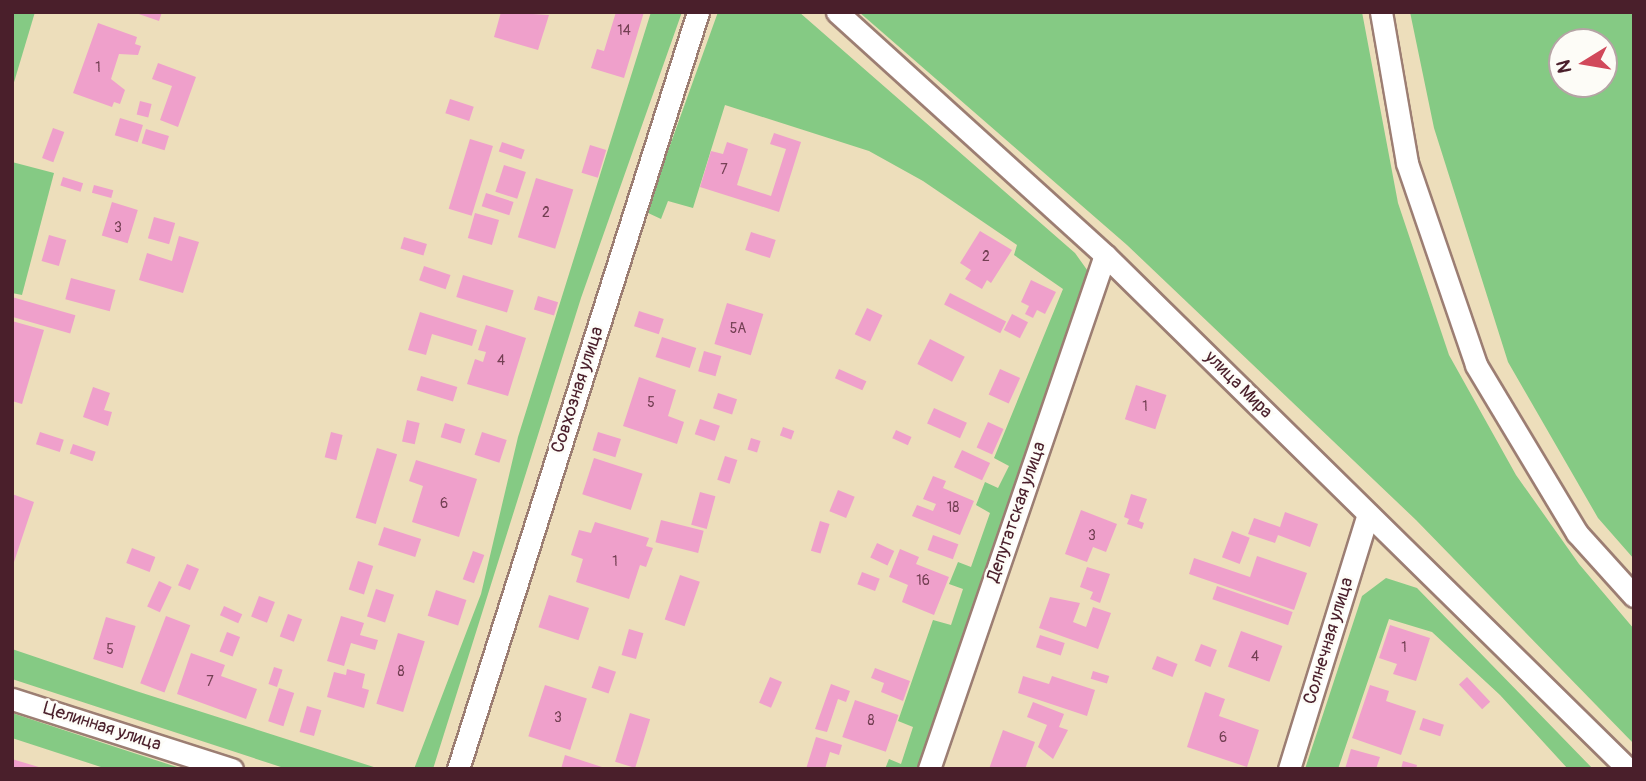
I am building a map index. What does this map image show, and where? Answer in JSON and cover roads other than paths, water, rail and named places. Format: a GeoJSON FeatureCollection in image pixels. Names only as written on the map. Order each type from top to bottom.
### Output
{"type":"FeatureCollection","features":[{"type":"Feature","properties":{"kind":"street","name":"Совхозная улица"},"geometry":{"type":"LineString","coordinates":[[458,769],[698,12]]}},
{"type":"Feature","properties":{"kind":"street","name":"улица Мира"},"geometry":{"type":"LineString","coordinates":[[837,12],[1105,255],[1628,769]]}},
{"type":"Feature","properties":{"kind":"street"},"geometry":{"type":"LineString","coordinates":[[1381,12],[1407,163],[1476,365],[1577,533],[1634,596]]}},
{"type":"Feature","properties":{"kind":"street","name":"Депутатская улица"},"geometry":{"type":"LineString","coordinates":[[929,769],[1105,255]]}},
{"type":"Feature","properties":{"kind":"street","name":"Солнечная улица"},"geometry":{"type":"LineString","coordinates":[[1289,769],[1368,514]]}},
{"type":"Feature","properties":{"kind":"street","name":"Целинная улица"},"geometry":{"type":"LineString","coordinates":[[12,699],[232,769]]}}]}
